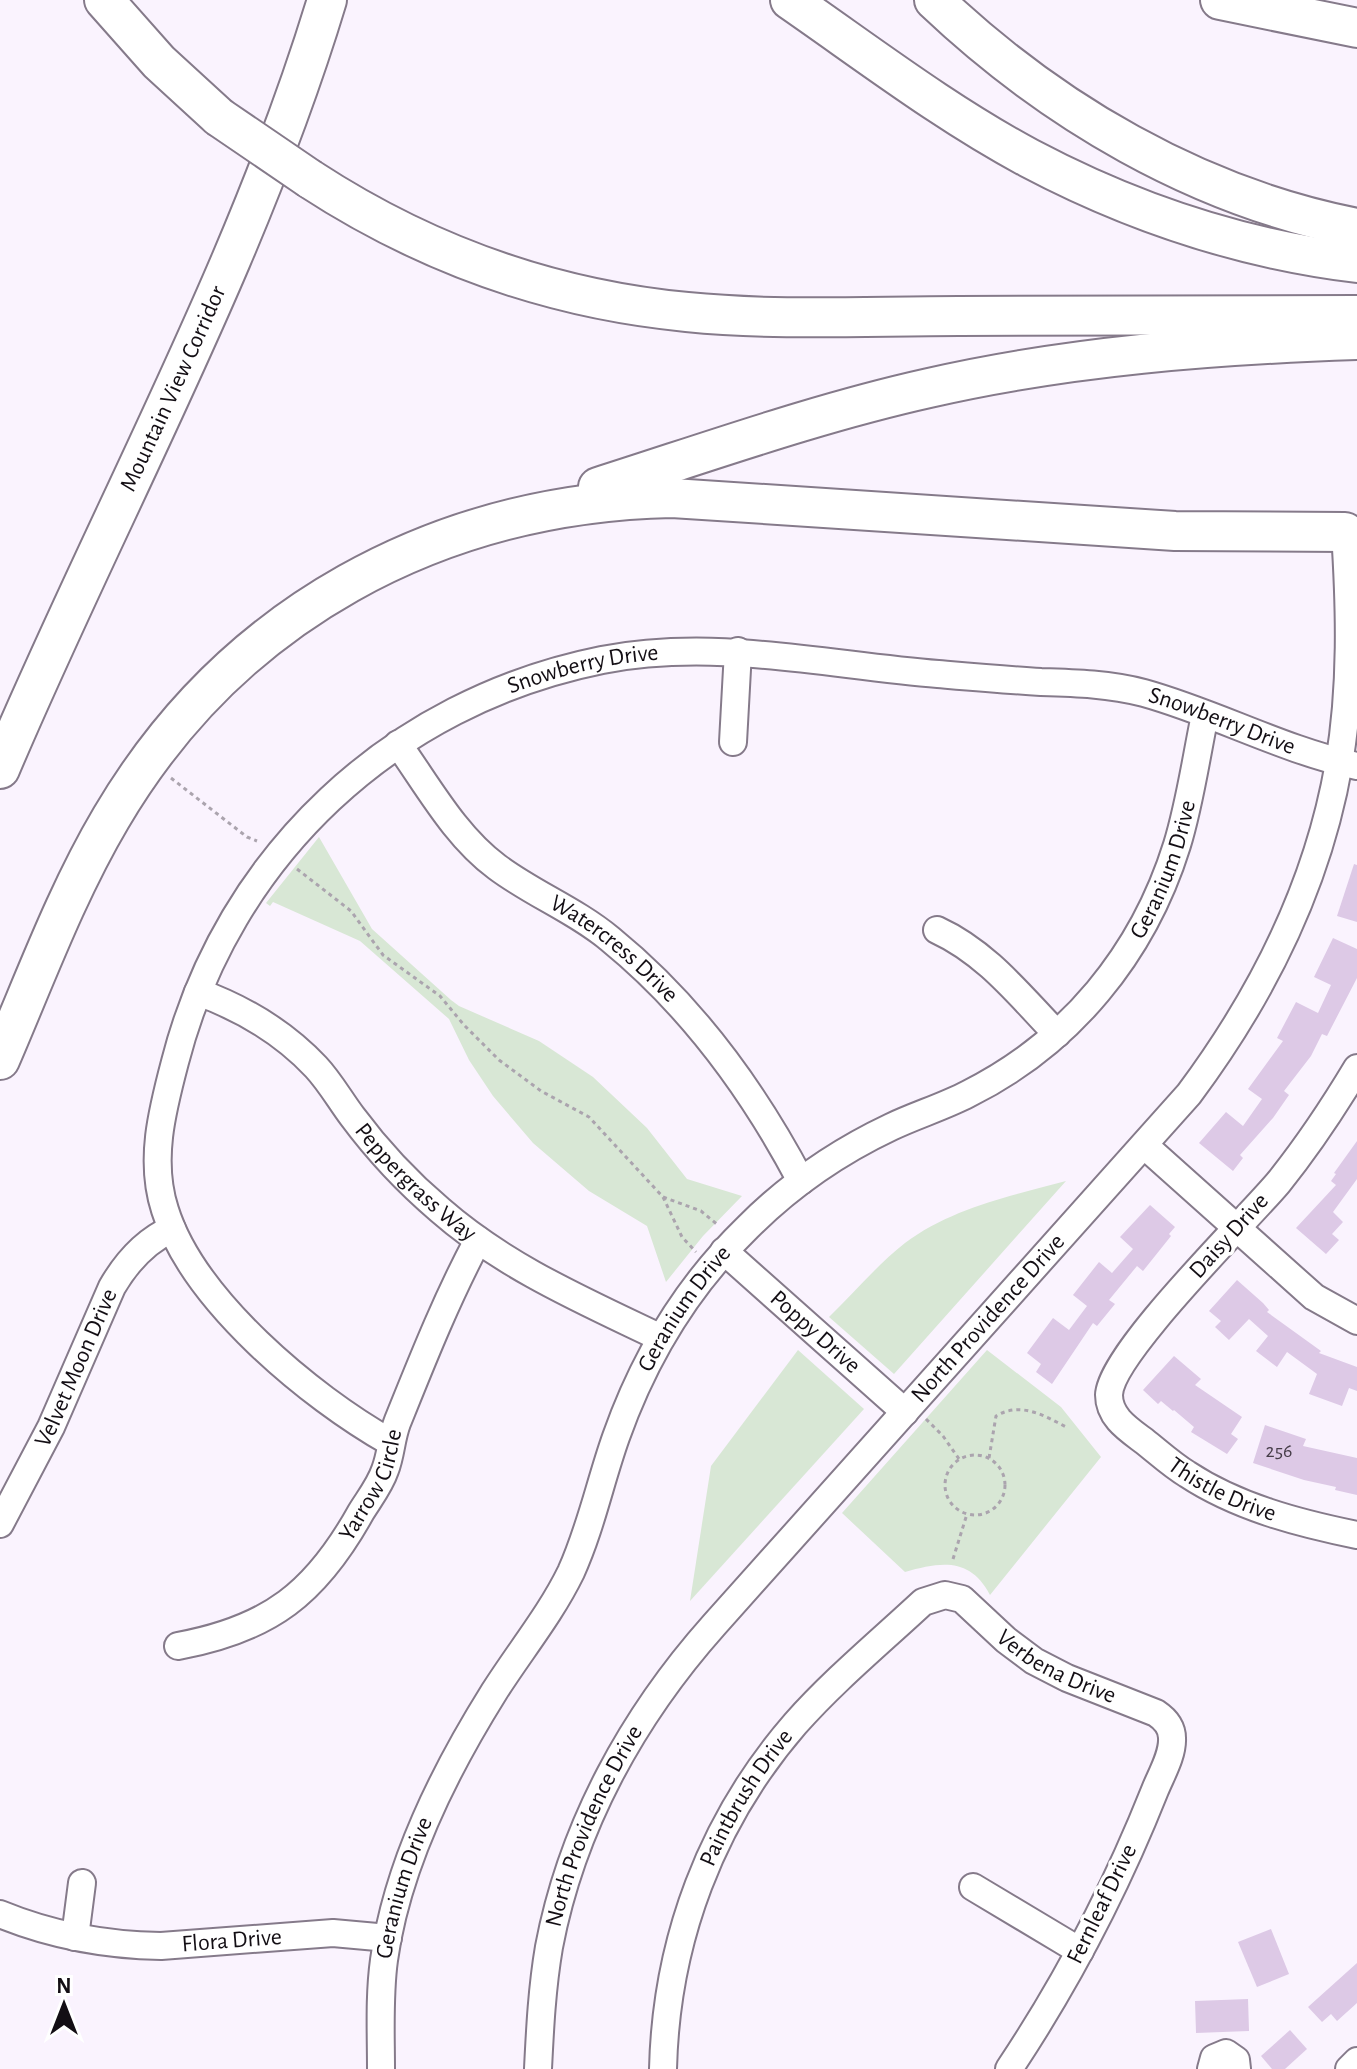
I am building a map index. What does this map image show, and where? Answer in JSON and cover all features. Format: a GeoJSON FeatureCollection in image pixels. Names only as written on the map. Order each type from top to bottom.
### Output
{"type":"FeatureCollection","features":[{"type":"Feature","properties":{"kind":"highway"},"geometry":{"type":"LineString","coordinates":[[104,0],[159,62],[219,117],[310,179],[379,222],[465,261],[566,293],[646,307],[768,316],[1357,315]]}},
{"type":"Feature","properties":{"kind":"highway","name":"Mountain View Corridor"},"geometry":{"type":"LineString","coordinates":[[0,769],[232,261],[288,118],[327,0]]}},
{"type":"Feature","properties":{"kind":"highway"},"geometry":{"type":"LineString","coordinates":[[790,0],[985,132],[1070,179],[1159,216],[1205,231],[1294,253],[1357,263]]}},
{"type":"Feature","properties":{"kind":"highway"},"geometry":{"type":"LineString","coordinates":[[934,0],[1022,76],[1131,145],[1188,173],[1261,202],[1357,228]]}},
{"type":"Feature","properties":{"kind":"highway"},"geometry":{"type":"LineString","coordinates":[[1220,0],[1357,25]]}},
{"type":"Feature","properties":{"kind":"highway"},"geometry":{"type":"LineString","coordinates":[[1292,0],[1357,25]]}},
{"type":"Feature","properties":{"kind":"highway"},"geometry":{"type":"LineString","coordinates":[[0,1060],[74,890],[111,818],[156,752],[206,694],[262,642],[323,598],[388,562],[446,538],[781,427],[932,387],[1100,359],[1236,346],[1357,340]]}},
{"type":"Feature","properties":{"kind":"highway"},"geometry":{"type":"LineString","coordinates":[[493,522],[587,503],[672,498],[1175,531],[1345,532]]}},
{"type":"Feature","properties":{"kind":"street","name":"North Providence Drive"},"geometry":{"type":"LineString","coordinates":[[538,2069],[544,1977],[556,1916],[574,1856],[616,1763],[656,1698],[696,1646],[914,1414],[1189,1094],[1242,1017],[1274,959],[1307,880],[1332,798],[1348,764],[1345,708],[1349,627],[1345,532]]}},
{"type":"Feature","properties":{"kind":"street","name":"Snowberry Drive"},"geometry":{"type":"LineString","coordinates":[[390,1442],[331,1404],[272,1356],[213,1291],[172,1229],[159,1190],[157,1173],[159,1135],[177,1052],[198,992],[231,923],[270,864],[320,808],[398,744],[433,722],[493,694],[576,666],[638,654],[738,651],[928,673],[1098,685],[1142,693],[1348,764]]}},
{"type":"Feature","properties":{"kind":"street"},"geometry":{"type":"LineString","coordinates":[[733,742],[738,651]]}},
{"type":"Feature","properties":{"kind":"street","name":"Geranium Drive"},"geometry":{"type":"LineString","coordinates":[[381,2069],[381,1987],[398,1896],[444,1784],[485,1707],[536,1632],[570,1574],[589,1527],[629,1404],[661,1338],[715,1245],[801,1181],[872,1136],[993,1081],[1057,1034],[1085,1009],[1115,972],[1160,892],[1178,841],[1205,715]]}},
{"type":"Feature","properties":{"kind":"street","name":"Watercress Drive"},"geometry":{"type":"LineString","coordinates":[[398,744],[458,829],[482,855],[516,880],[587,921],[641,965],[679,1003],[738,1076],[801,1181]]}},
{"type":"Feature","properties":{"kind":"street"},"geometry":{"type":"LineString","coordinates":[[937,930],[964,944],[989,964],[1057,1034]]}},
{"type":"Feature","properties":{"kind":"street","name":"Peppergrass Way"},"geometry":{"type":"LineString","coordinates":[[198,992],[252,1017],[305,1056],[391,1163],[441,1212],[478,1240],[545,1283],[661,1338]]}},
{"type":"Feature","properties":{"kind":"street","name":"Daisy Drive"},"geometry":{"type":"LineString","coordinates":[[1110,1404],[1112,1381],[1134,1348],[1182,1287],[1294,1162],[1357,1068]]}},
{"type":"Feature","properties":{"kind":"street"},"geometry":{"type":"LineString","coordinates":[[1144,1145],[1314,1297],[1357,1321]]}},
{"type":"Feature","properties":{"kind":"street","name":"Velvet Moon Drive"},"geometry":{"type":"LineString","coordinates":[[0,1524],[57,1415],[120,1273],[142,1249],[172,1229]]}},
{"type":"Feature","properties":{"kind":"street","name":"Yarrow Circle"},"geometry":{"type":"LineString","coordinates":[[178,1646],[250,1626],[273,1614],[306,1588],[347,1538],[386,1469],[390,1442],[439,1318],[478,1240]]}},
{"type":"Feature","properties":{"kind":"street","name":"Poppy Drive"},"geometry":{"type":"LineString","coordinates":[[715,1245],[914,1414]]}},
{"type":"Feature","properties":{"kind":"street","name":"Thistle Drive"},"geometry":{"type":"LineString","coordinates":[[1110,1404],[1122,1424],[1208,1487],[1260,1510],[1357,1535]]}},
{"type":"Feature","properties":{"kind":"street","name":"Verbena Drive"},"geometry":{"type":"LineString","coordinates":[[945,1595],[962,1599],[1034,1661],[1067,1678],[1156,1713],[1171,1730]]}},
{"type":"Feature","properties":{"kind":"street","name":"Paintbrush Drive"},"geometry":{"type":"LineString","coordinates":[[663,2069],[669,1997],[684,1926],[707,1863],[733,1809],[774,1750],[819,1700],[923,1602],[945,1595]]}},
{"type":"Feature","properties":{"kind":"street","name":"Fernleaf Drive"},"geometry":{"type":"LineString","coordinates":[[1009,2069],[1080,1951],[1117,1878],[1172,1746],[1171,1730]]}},
{"type":"Feature","properties":{"kind":"street"},"geometry":{"type":"LineString","coordinates":[[75,1937],[82,1883]]}},
{"type":"Feature","properties":{"kind":"street"},"geometry":{"type":"LineString","coordinates":[[973,1887],[1080,1951]]}},
{"type":"Feature","properties":{"kind":"street","name":"Flora Drive"},"geometry":{"type":"LineString","coordinates":[[0,1914],[75,1937],[112,1944],[161,1946],[333,1933],[388,1938]]}},
{"type":"Feature","properties":{"kind":"street"},"geometry":{"type":"LineString","coordinates":[[1211,2069],[1214,2058],[1226,2053],[1236,2060],[1237,2069]]}},
{"type":"Feature","properties":{"kind":"street"},"geometry":{"type":"LineString","coordinates":[[1349,2069],[1357,2061]]}},
{"type":"Feature","properties":{"kind":"path"},"geometry":{"type":"LineString","coordinates":[[164,774],[247,837],[257,841]]}},
{"type":"Feature","properties":{"kind":"path"},"geometry":{"type":"LineString","coordinates":[[295,868],[351,911],[383,955],[440,996],[499,1060],[541,1091],[589,1117],[663,1197],[682,1237],[715,1245]]}},
{"type":"Feature","properties":{"kind":"path"},"geometry":{"type":"LineString","coordinates":[[663,1197],[701,1211],[715,1245]]}},
{"type":"Feature","properties":{"kind":"path"},"geometry":{"type":"LineString","coordinates":[[989,1458],[996,1416],[1006,1411],[1038,1412],[1068,1428]]}},
{"type":"Feature","properties":{"kind":"path"},"geometry":{"type":"LineString","coordinates":[[914,1414],[943,1436],[959,1459]]}},
{"type":"Feature","properties":{"kind":"path"},"geometry":{"type":"LineString","coordinates":[[979,1455],[997,1463],[1005,1481],[1002,1500],[988,1513],[967,1514],[952,1505],[944,1486],[946,1475],[959,1459],[979,1455]]}},
{"type":"Feature","properties":{"kind":"path"},"geometry":{"type":"LineString","coordinates":[[953,1559],[967,1514]]}},
{"type":"Feature","properties":{"kind":"green space"},"geometry":{"type":"Polygon","coordinates":[[[319,837],[372,929],[451,1000],[539,1041],[593,1077],[647,1128],[687,1179],[742,1196],[703,1236],[666,1282],[647,1226],[589,1191],[533,1143],[493,1096],[469,1060],[449,1019],[360,941],[273,902],[270,906],[266,903],[319,837]]]}},
{"type":"Feature","properties":{"kind":"green space"},"geometry":{"type":"Polygon","coordinates":[[[1066,1181],[894,1374],[829,1317],[885,1260],[923,1231],[982,1204],[1066,1181]]]}},
{"type":"Feature","properties":{"kind":"green space"},"geometry":{"type":"Polygon","coordinates":[[[798,1350],[864,1409],[690,1601],[711,1466],[798,1350]]]}},
{"type":"Feature","properties":{"kind":"green space"},"geometry":{"type":"Polygon","coordinates":[[[987,1350],[1061,1407],[1101,1457],[990,1595],[982,1583],[964,1568],[942,1565],[905,1572],[842,1513],[987,1350]]]}},
{"type":"Feature","properties":{"kind":"building"},"geometry":{"type":"Polygon","coordinates":[[[1354,864],[1357,865],[1357,922],[1337,916],[1354,864]]]}},
{"type":"Feature","properties":{"kind":"building"},"geometry":{"type":"Polygon","coordinates":[[[1333,938],[1357,949],[1357,978],[1327,1036],[1322,1034],[1311,1056],[1284,1091],[1289,1095],[1240,1155],[1243,1158],[1233,1171],[1199,1143],[1226,1112],[1243,1126],[1262,1099],[1248,1089],[1283,1041],[1277,1038],[1296,1002],[1318,1013],[1331,985],[1314,977],[1333,938]]]}},
{"type":"Feature","properties":{"kind":"building"},"geometry":{"type":"Polygon","coordinates":[[[1357,1141],[1357,1179],[1333,1212],[1343,1222],[1332,1234],[1339,1240],[1326,1254],[1296,1228],[1336,1185],[1331,1181],[1334,1173],[1357,1141]]]}},
{"type":"Feature","properties":{"kind":"building"},"geometry":{"type":"Polygon","coordinates":[[[1150,1205],[1175,1227],[1169,1234],[1171,1236],[1143,1271],[1137,1266],[1109,1300],[1115,1304],[1097,1326],[1093,1323],[1052,1384],[1036,1372],[1041,1364],[1027,1353],[1053,1318],[1069,1330],[1087,1306],[1073,1295],[1099,1262],[1112,1273],[1133,1249],[1120,1237],[1150,1205]]]}},
{"type":"Feature","properties":{"kind":"building"},"geometry":{"type":"Polygon","coordinates":[[[1237,1280],[1263,1303],[1269,1310],[1267,1312],[1321,1351],[1319,1353],[1357,1367],[1357,1391],[1349,1388],[1342,1406],[1309,1394],[1317,1374],[1287,1352],[1277,1367],[1256,1351],[1268,1336],[1249,1319],[1229,1340],[1215,1327],[1221,1321],[1209,1311],[1237,1280]]]}},
{"type":"Feature","properties":{"kind":"building"},"geometry":{"type":"Polygon","coordinates":[[[1174,1356],[1201,1379],[1195,1385],[1242,1417],[1231,1434],[1238,1439],[1227,1454],[1191,1432],[1194,1427],[1161,1401],[1158,1404],[1143,1390],[1174,1356]]]}},
{"type":"Feature","properties":{"kind":"building"},"geometry":{"type":"Polygon","coordinates":[[[1265,1425],[1306,1439],[1303,1446],[1357,1458],[1357,1495],[1253,1463],[1265,1425]]]}},
{"type":"Feature","properties":{"kind":"building"},"geometry":{"type":"Polygon","coordinates":[[[1271,1929],[1289,1974],[1257,1987],[1238,1942],[1271,1929]]]}},
{"type":"Feature","properties":{"kind":"building"},"geometry":{"type":"Polygon","coordinates":[[[1357,1963],[1357,2003],[1337,2021],[1331,2014],[1322,2022],[1308,2007],[1357,1963]]]}},
{"type":"Feature","properties":{"kind":"building"},"geometry":{"type":"Polygon","coordinates":[[[1248,1999],[1249,2031],[1196,2033],[1195,2001],[1248,1999]]]}},
{"type":"Feature","properties":{"kind":"building"},"geometry":{"type":"Polygon","coordinates":[[[1290,2030],[1307,2049],[1285,2069],[1272,2069],[1261,2056],[1290,2030]]]}}]}
